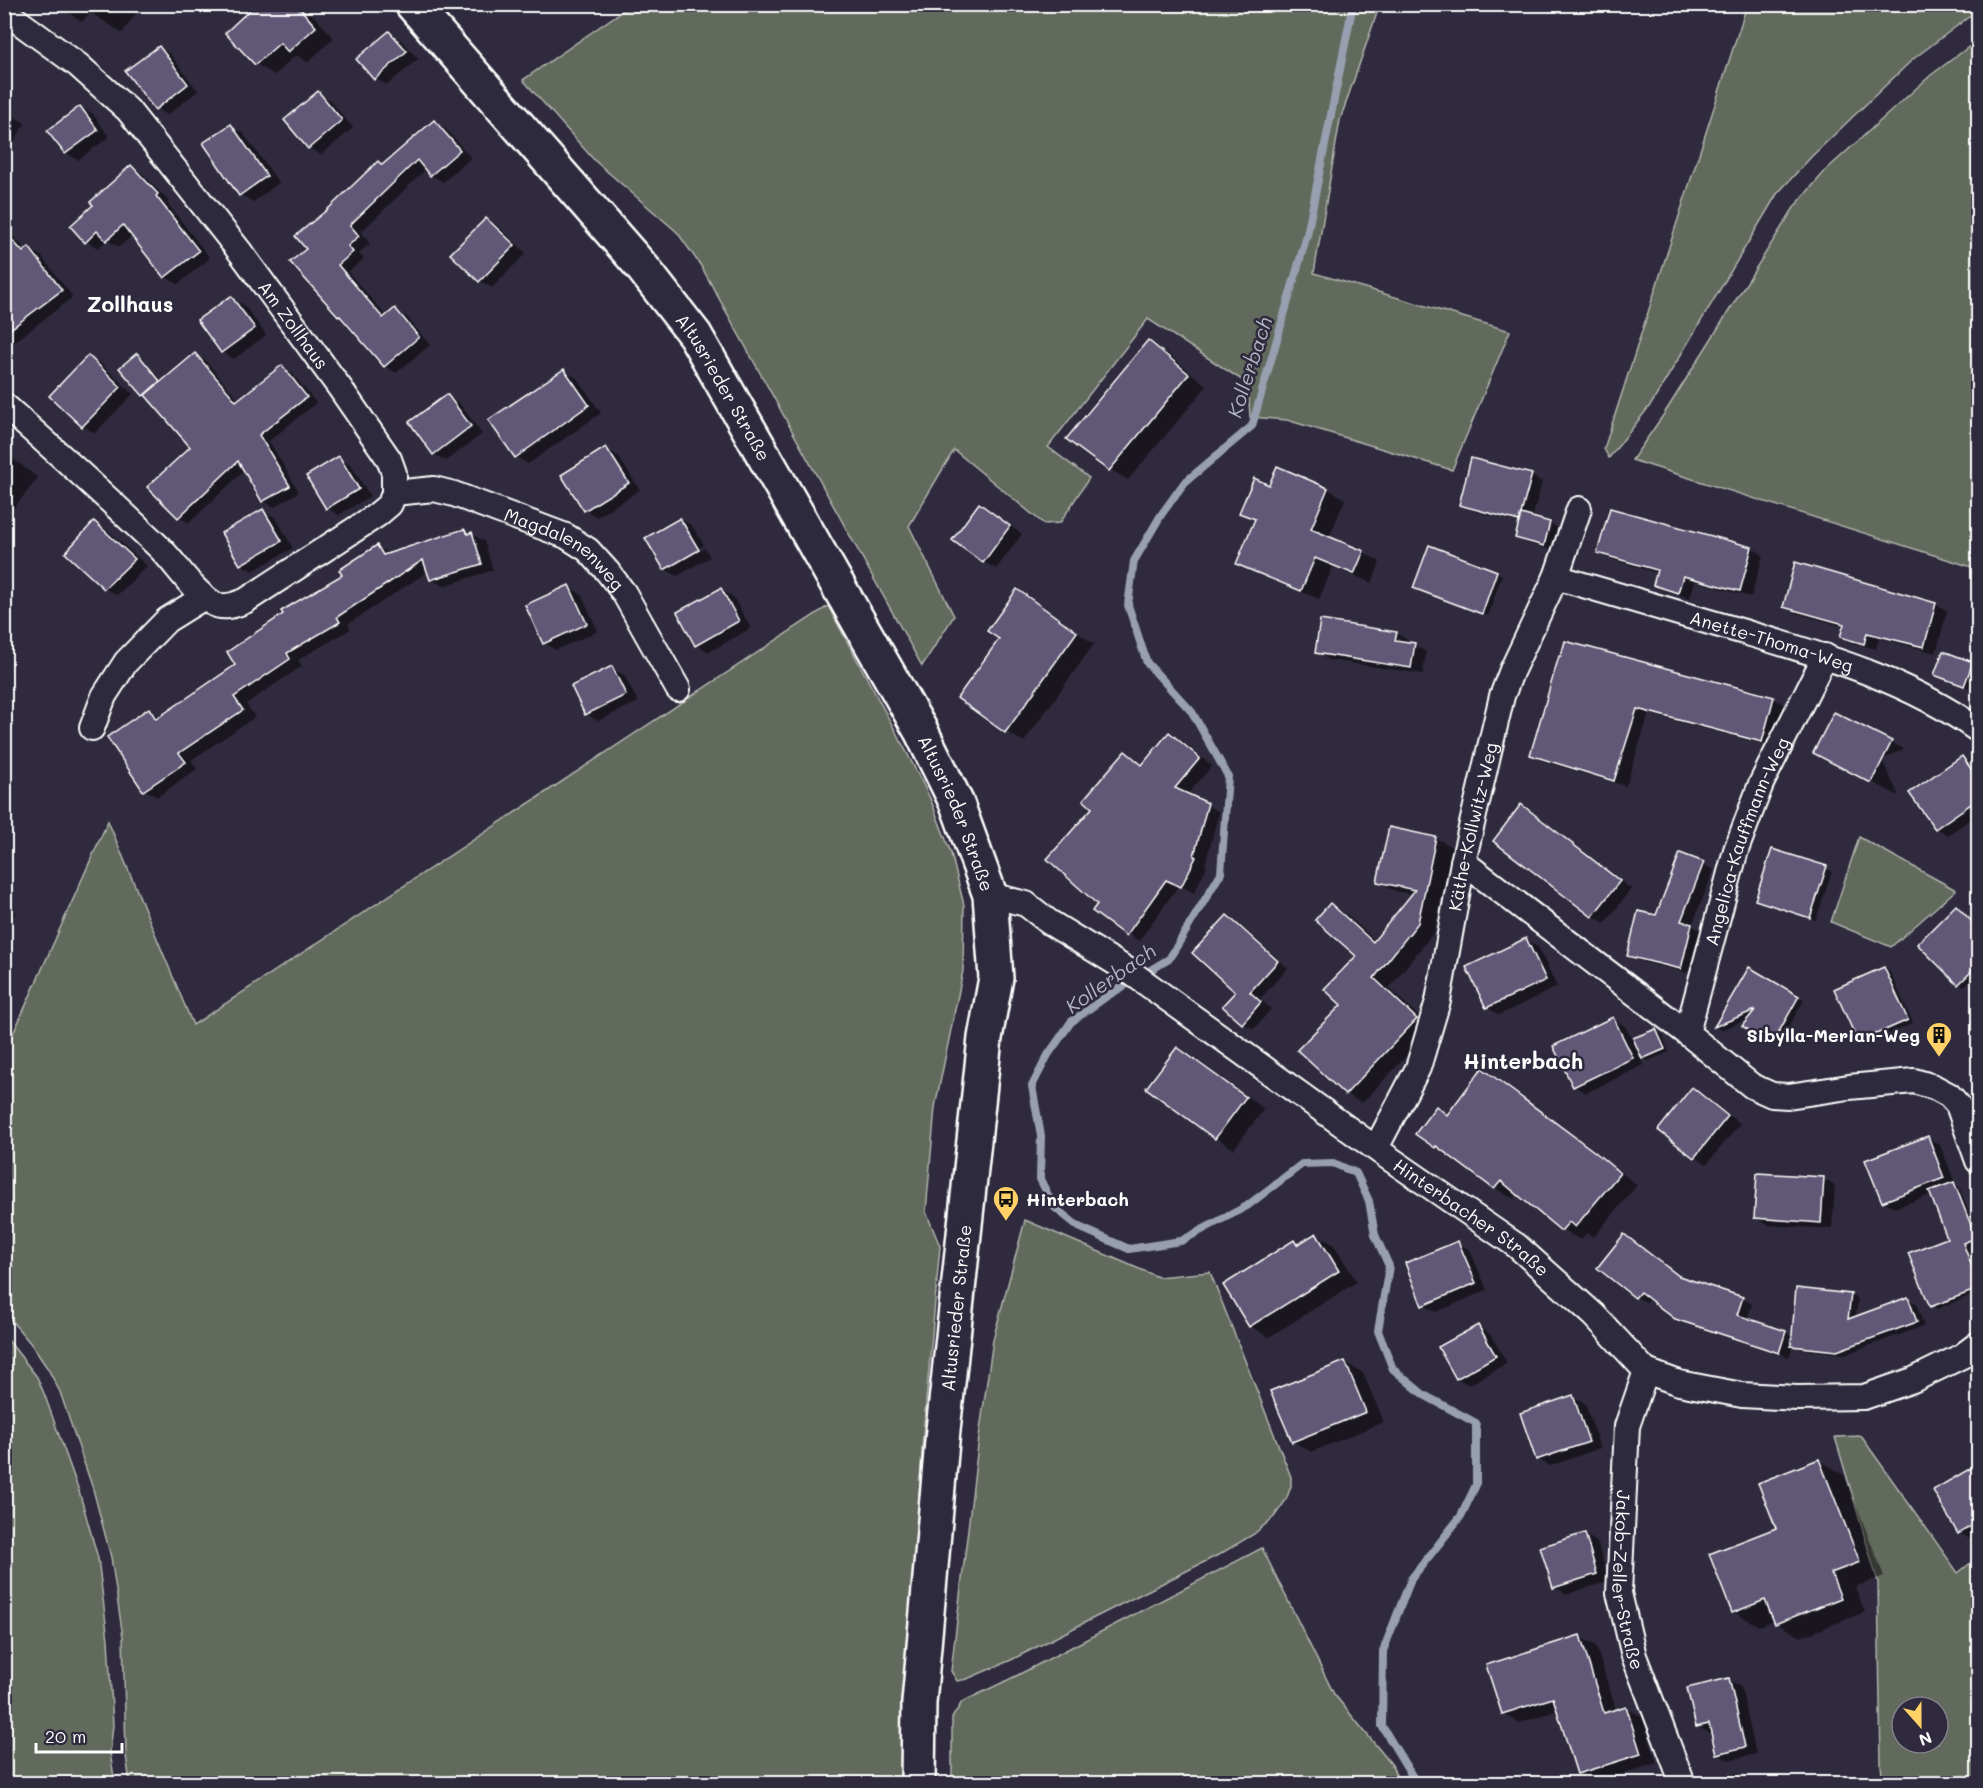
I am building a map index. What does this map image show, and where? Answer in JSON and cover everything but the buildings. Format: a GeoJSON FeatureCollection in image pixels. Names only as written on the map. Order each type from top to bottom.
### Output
{"type":"FeatureCollection","features":[{"type":"Feature","properties":{"kind":"main road","name":"Altusrieder Straße"},"geometry":{"type":"LineString","coordinates":[[412,4],[642,267],[695,335],[921,731],[957,804],[990,895],[996,978],[985,1038],[943,1430],[919,1703],[918,1784]]}},
{"type":"Feature","properties":{"kind":"street","name":"Am Zollhaus"},"geometry":{"type":"LineString","coordinates":[[4,11],[78,65],[128,110],[241,253],[346,397],[389,459],[394,474],[394,493]]}},
{"type":"Feature","properties":{"kind":"street"},"geometry":{"type":"LineString","coordinates":[[4,405],[111,501],[168,555],[204,597],[217,606],[231,606],[245,601],[377,515],[390,504],[394,493]]}},
{"type":"Feature","properties":{"kind":"street","name":"Magdalenenweg"},"geometry":{"type":"LineString","coordinates":[[394,493],[434,489],[454,494],[566,536],[588,550],[624,593],[678,689]]}},
{"type":"Feature","properties":{"kind":"street","name":"Käthe-Kollwitz-Weg"},"geometry":{"type":"LineString","coordinates":[[1376,1148],[1418,1068],[1438,1000],[1463,862],[1502,696],[1556,577],[1580,509]]}},
{"type":"Feature","properties":{"kind":"street","name":"Anette-Thoma-Weg"},"geometry":{"type":"LineString","coordinates":[[1556,577],[1825,656],[1908,689],[1951,710],[1978,730]]}},
{"type":"Feature","properties":{"kind":"street"},"geometry":{"type":"LineString","coordinates":[[92,728],[104,696],[126,662],[167,620],[204,597]]}},
{"type":"Feature","properties":{"kind":"street","name":"Angelica-Kauffmann-Weg"},"geometry":{"type":"LineString","coordinates":[[1687,1033],[1736,850],[1756,795],[1825,656]]}},
{"type":"Feature","properties":{"kind":"street"},"geometry":{"type":"LineString","coordinates":[[1463,862],[1687,1033],[1752,1086],[1772,1095],[1788,1096],[1914,1081],[1934,1087],[1949,1095],[1973,1127],[1978,1161]]}},
{"type":"Feature","properties":{"kind":"street","name":"Hinterbacher Straße"},"geometry":{"type":"LineString","coordinates":[[990,895],[1026,904],[1048,922],[1129,970],[1376,1148],[1517,1246],[1594,1315],[1646,1371],[1679,1383],[1742,1395],[1797,1398],[1864,1397],[1913,1380],[1962,1356],[1978,1344]]}},
{"type":"Feature","properties":{"kind":"street","name":"Jakob-Zeller-Straße"},"geometry":{"type":"LineString","coordinates":[[1646,1371],[1627,1426],[1619,1593],[1634,1656],[1683,1784]]}},
{"type":"Feature","properties":{"kind":"green space"},"geometry":{"type":"Polygon","coordinates":[[[1978,4],[1978,10],[1912,60],[1812,156],[1777,194],[1652,403],[1609,458],[1604,449],[1747,5],[1978,4]]]}},
{"type":"Feature","properties":{"kind":"green space"},"geometry":{"type":"Polygon","coordinates":[[[631,5],[1386,5],[1377,13],[1340,120],[1314,273],[1510,331],[1452,470],[1287,420],[1250,417],[1248,384],[1148,319],[1048,447],[1089,478],[1060,523],[1044,524],[954,450],[909,526],[954,616],[922,666],[701,266],[677,232],[595,161],[523,80],[631,5]]]}},
{"type":"Feature","properties":{"kind":"green space"},"geometry":{"type":"Polygon","coordinates":[[[1978,40],[1978,569],[1632,460],[1664,414],[1795,206],[1827,169],[1931,75],[1978,40]]]}},
{"type":"Feature","properties":{"kind":"green space"},"geometry":{"type":"Polygon","coordinates":[[[828,606],[930,798],[951,853],[964,905],[963,971],[935,1107],[926,1212],[940,1246],[923,1435],[906,1697],[903,1783],[130,1783],[126,1755],[123,1637],[111,1557],[93,1489],[60,1392],[31,1344],[5,1313],[5,1052],[108,821],[193,1025],[828,606]]]}},
{"type":"Feature","properties":{"kind":"green space"},"geometry":{"type":"Polygon","coordinates":[[[1859,837],[1956,890],[1891,947],[1831,922],[1859,837]]]}},
{"type":"Feature","properties":{"kind":"green space"},"geometry":{"type":"Polygon","coordinates":[[[1025,1220],[1158,1277],[1210,1272],[1291,1477],[1291,1486],[1286,1500],[1274,1517],[1254,1534],[1220,1554],[1011,1660],[957,1681],[951,1671],[993,1340],[1025,1220]]]}},
{"type":"Feature","properties":{"kind":"green space"},"geometry":{"type":"Polygon","coordinates":[[[4,1335],[37,1377],[79,1491],[98,1558],[108,1640],[113,1725],[110,1753],[115,1783],[5,1783],[4,1335]]]}},
{"type":"Feature","properties":{"kind":"green space"},"geometry":{"type":"Polygon","coordinates":[[[1861,1436],[1958,1573],[1978,1557],[1978,1783],[1883,1783],[1878,1582],[1835,1437],[1861,1436]]]}},
{"type":"Feature","properties":{"kind":"green space"},"geometry":{"type":"Polygon","coordinates":[[[1262,1548],[1334,1694],[1392,1765],[1399,1783],[952,1783],[952,1718],[962,1702],[1262,1548]]]}},
{"type":"Feature","properties":{"kind":"waterway","name":"Kollerbach"},"geometry":{"type":"LineString","coordinates":[[1353,4],[1307,235],[1252,426],[1184,483],[1161,515],[1134,561],[1128,605],[1147,663],[1192,712],[1228,776],[1221,873],[1169,959],[1107,996],[1071,1022],[1048,1055],[1032,1086],[1041,1136],[1040,1179],[1054,1207],[1079,1227],[1129,1249],[1181,1241],[1247,1206],[1302,1164],[1333,1163],[1356,1173],[1369,1201],[1375,1235],[1389,1266],[1378,1331],[1393,1369],[1424,1395],[1476,1423],[1476,1485],[1461,1516],[1411,1579],[1383,1651],[1382,1726],[1417,1784]]}},
{"type":"Feature","properties":{"kind":"place","name":"Sibylla-Merian-Weg"},"geometry":{"type":"Point","coordinates":[1939,1058]}},
{"type":"Feature","properties":{"kind":"place","name":"Hinterbach"},"geometry":{"type":"Point","coordinates":[1006,1222]}},
{"type":"Feature","properties":{"kind":"district","name":"Zollhaus"},"geometry":{"type":"Point","coordinates":[130,303]}},
{"type":"Feature","properties":{"kind":"district","name":"Hinterbach"},"geometry":{"type":"Point","coordinates":[1523,1060]}}]}
